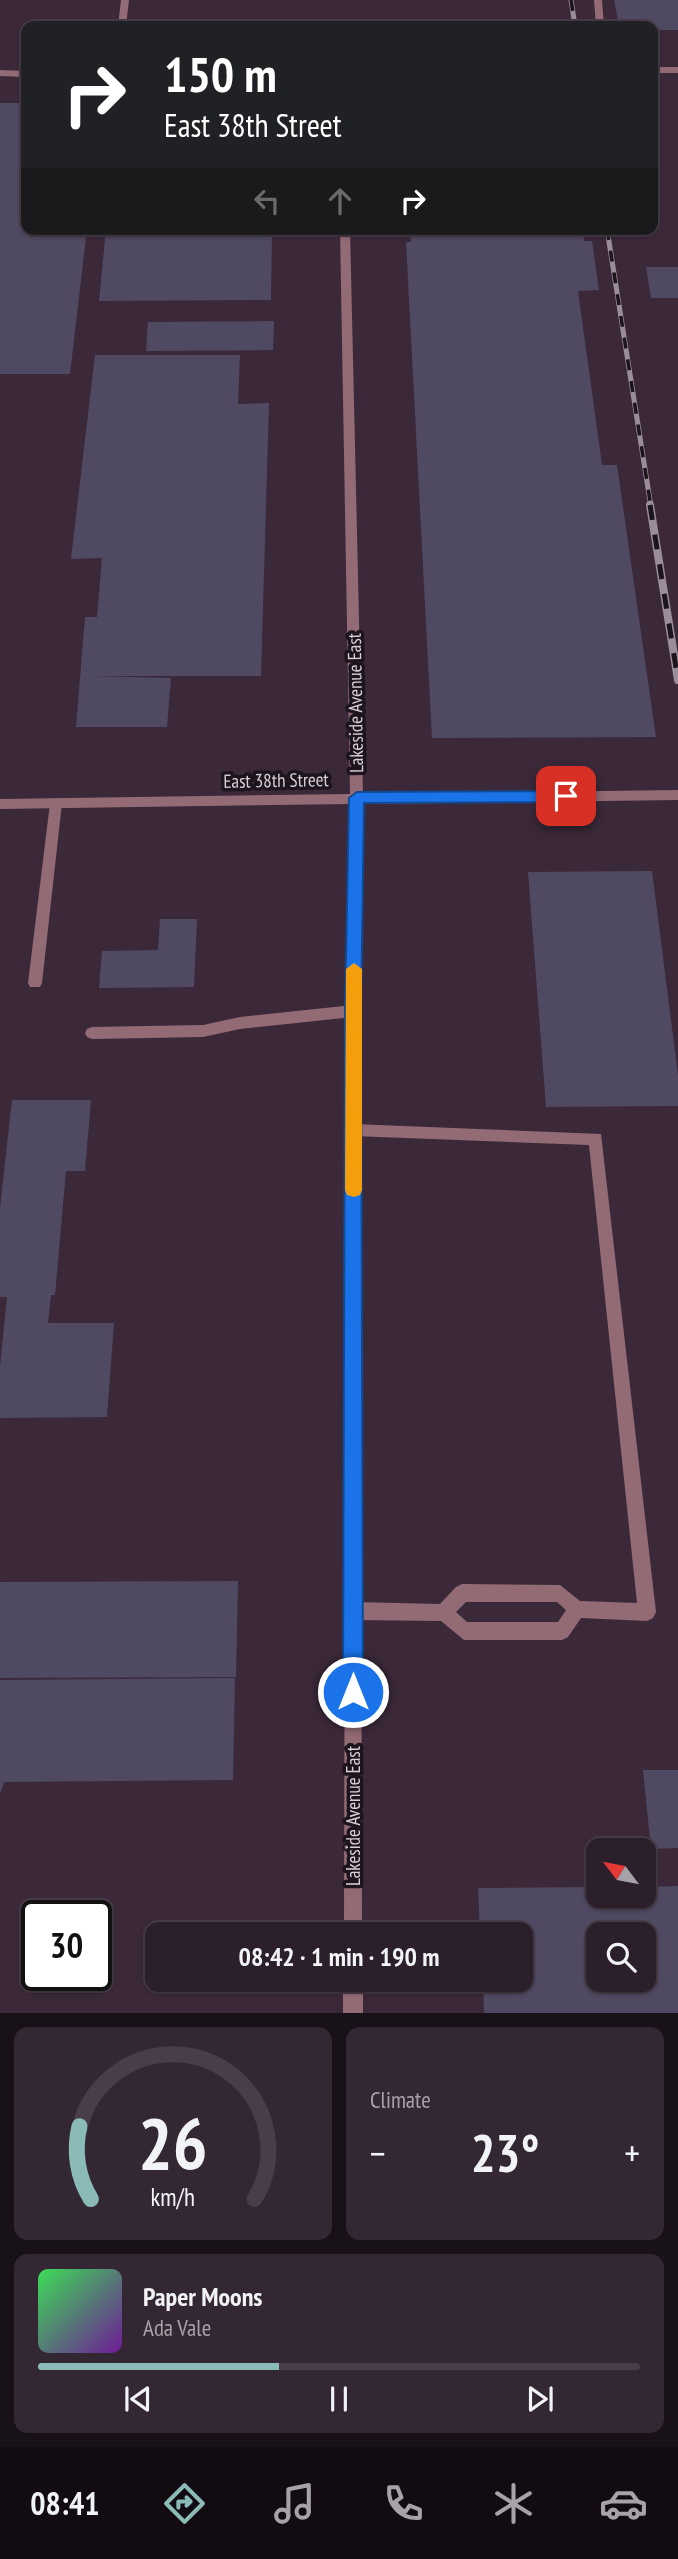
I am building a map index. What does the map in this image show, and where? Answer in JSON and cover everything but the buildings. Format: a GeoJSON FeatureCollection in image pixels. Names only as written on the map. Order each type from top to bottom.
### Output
{"type":"FeatureCollection","features":[{"type":"Feature","properties":{"kind":"street"},"geometry":{"type":"LineString","coordinates":[[123,21],[125,0]]}},
{"type":"Feature","properties":{"kind":"street"},"geometry":{"type":"LineString","coordinates":[[598,0],[600,21]]}},
{"type":"Feature","properties":{"kind":"street"},"geometry":{"type":"LineString","coordinates":[[658,70],[678,70]]}},
{"type":"Feature","properties":{"kind":"street"},"geometry":{"type":"LineString","coordinates":[[0,73],[21,74]]}},
{"type":"Feature","properties":{"kind":"street","name":"Lakeside Avenue East"},"geometry":{"type":"LineString","coordinates":[[345,235],[357,798],[353,1011],[353,1922]]}},
{"type":"Feature","properties":{"kind":"street","name":"East 38th Street"},"geometry":{"type":"LineString","coordinates":[[0,804],[678,795]]}},
{"type":"Feature","properties":{"kind":"street"},"geometry":{"type":"LineString","coordinates":[[34,983],[56,803]]}},
{"type":"Feature","properties":{"kind":"street"},"geometry":{"type":"LineString","coordinates":[[92,1033],[203,1031],[240,1023],[353,1011]]}},
{"type":"Feature","properties":{"kind":"street"},"geometry":{"type":"LineString","coordinates":[[354,1130],[596,1139],[647,1612],[577,1609],[560,1594],[462,1593],[444,1613]]}},
{"type":"Feature","properties":{"kind":"street"},"geometry":{"type":"LineString","coordinates":[[353,1611],[444,1613],[464,1631],[562,1630],[577,1609]]}},
{"type":"Feature","properties":{"kind":"street"},"geometry":{"type":"LineString","coordinates":[[353,1992],[353,2013]]}},
{"type":"Feature","properties":{"kind":"railway"},"geometry":{"type":"LineString","coordinates":[[571,0],[574,21]]}},
{"type":"Feature","properties":{"kind":"railway"},"geometry":{"type":"LineString","coordinates":[[608,235],[651,507]]}},
{"type":"Feature","properties":{"kind":"railway"},"geometry":{"type":"LineString","coordinates":[[650,505],[678,680]]}},
{"type":"Feature","properties":{"kind":"slow traffic"},"geometry":{"type":"LineString","coordinates":[[354,969],[354,1190]]}},
{"type":"Feature","properties":{"kind":"route"},"geometry":{"type":"LineString","coordinates":[[353,1692],[353,1011],[357,798],[566,796]]}}]}
